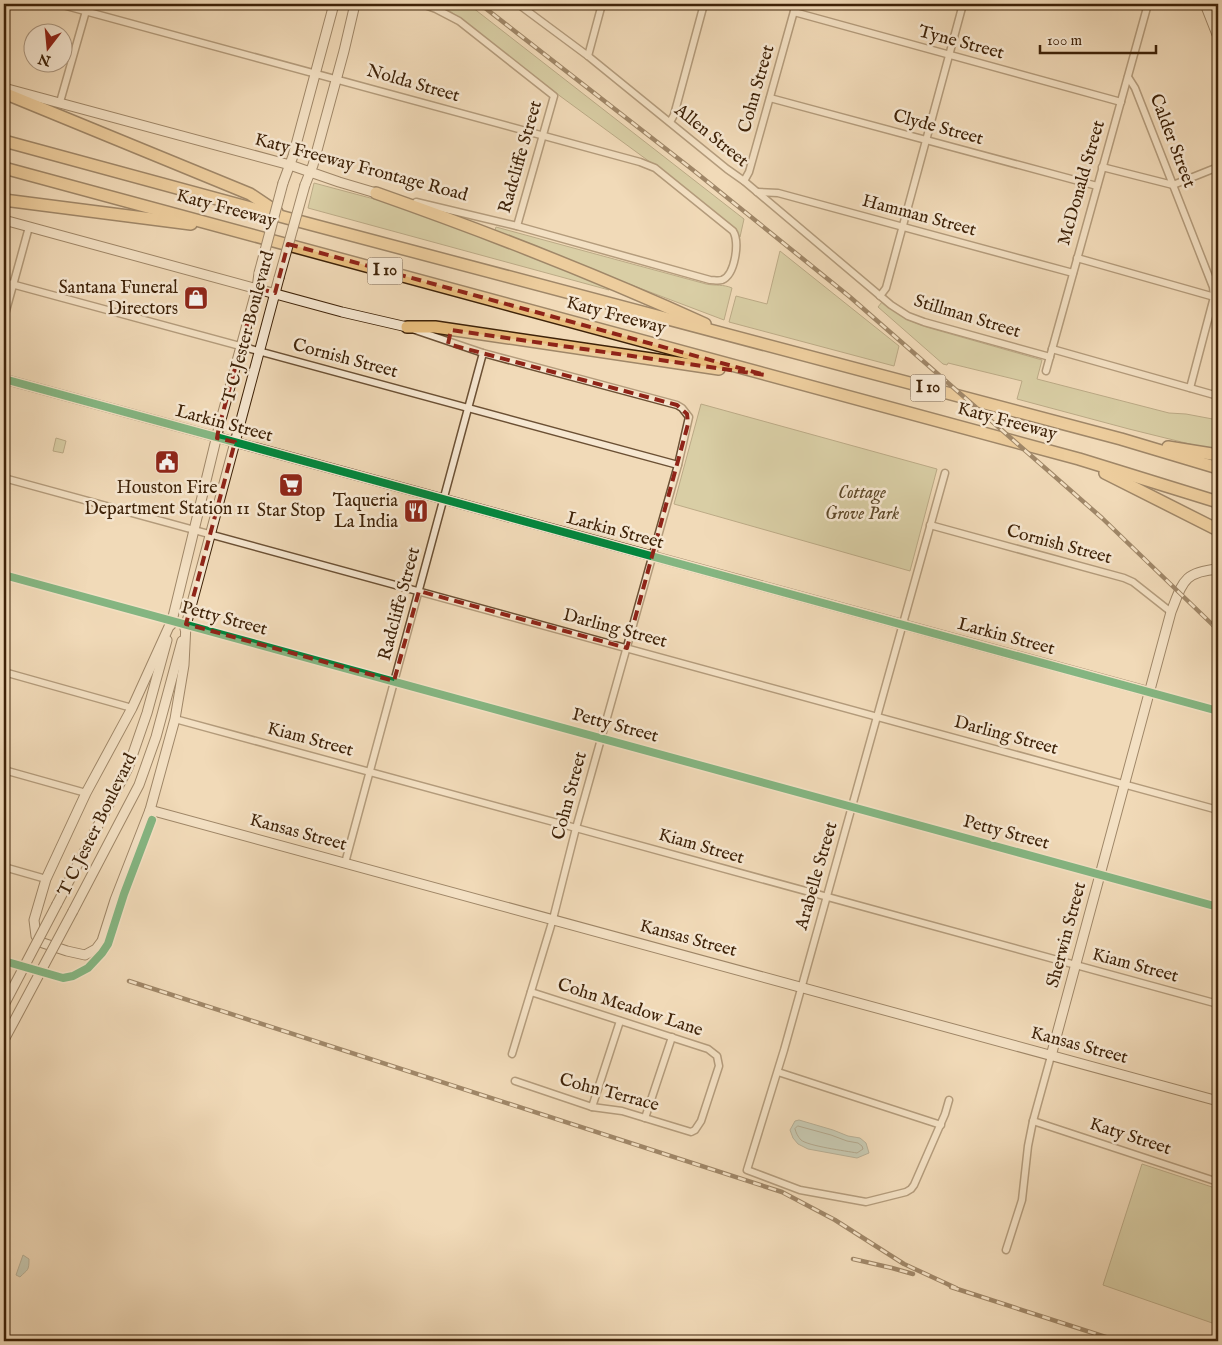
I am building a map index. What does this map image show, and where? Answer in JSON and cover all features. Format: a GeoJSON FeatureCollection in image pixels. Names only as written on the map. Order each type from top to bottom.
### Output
{"type":"FeatureCollection","features":[{"type":"Feature","properties":{"kind":"highway"},"geometry":{"type":"LineString","coordinates":[[4,93],[250,194],[287,218]]}},
{"type":"Feature","properties":{"kind":"highway","name":"Katy Freeway"},"geometry":{"type":"LineString","coordinates":[[4,141],[1120,439],[1218,468]]}},
{"type":"Feature","properties":{"kind":"highway","name":"Katy Freeway"},"geometry":{"type":"LineString","coordinates":[[4,168],[1079,459],[1218,502]]}},
{"type":"Feature","properties":{"kind":"highway"},"geometry":{"type":"LineString","coordinates":[[376,192],[450,218],[619,286],[736,338]]}},
{"type":"Feature","properties":{"kind":"highway"},"geometry":{"type":"LineString","coordinates":[[4,200],[235,230]]}},
{"type":"Feature","properties":{"kind":"highway"},"geometry":{"type":"LineString","coordinates":[[407,327],[435,327],[765,375]]}},
{"type":"Feature","properties":{"kind":"highway"},"geometry":{"type":"LineString","coordinates":[[1120,439],[1218,455]]}},
{"type":"Feature","properties":{"kind":"highway"},"geometry":{"type":"LineString","coordinates":[[1079,459],[1218,530]]}},
{"type":"Feature","properties":{"kind":"main road","name":"T C Jester Boulevard"},"geometry":{"type":"LineString","coordinates":[[4,1005],[128,768],[148,712],[217,438],[258,288],[259,273],[334,4]]}},
{"type":"Feature","properties":{"kind":"main road","name":"T C Jester Boulevard"},"geometry":{"type":"LineString","coordinates":[[4,1040],[139,785],[156,737],[259,351],[305,185],[311,171],[355,4]]}},
{"type":"Feature","properties":{"kind":"main road"},"geometry":{"type":"LineString","coordinates":[[1205,4],[1218,37]]}},
{"type":"Feature","properties":{"kind":"main road","name":"Katy Freeway Frontage Road"},"geometry":{"type":"LineString","coordinates":[[4,88],[290,165],[339,182],[376,192]]}},
{"type":"Feature","properties":{"kind":"main road"},"geometry":{"type":"LineString","coordinates":[[4,220],[407,327]]}},
{"type":"Feature","properties":{"kind":"main road","name":"Larkin Street"},"geometry":{"type":"LineString","coordinates":[[4,380],[1150,692]]}},
{"type":"Feature","properties":{"kind":"main road"},"geometry":{"type":"LineString","coordinates":[[202,499],[220,500]]}},
{"type":"Feature","properties":{"kind":"main road","name":"Sherwin Street"},"geometry":{"type":"LineString","coordinates":[[1051,1056],[1171,612],[1181,585],[1186,579],[1200,572],[1218,569]]}},
{"type":"Feature","properties":{"kind":"main road"},"geometry":{"type":"LineString","coordinates":[[172,620],[132,708],[86,793],[46,879],[34,920],[37,939],[40,942],[84,955],[92,952],[102,940],[115,900],[150,810],[175,720],[184,665],[186,624]]}},
{"type":"Feature","properties":{"kind":"main road","name":"Kansas Street"},"geometry":{"type":"LineString","coordinates":[[150,810],[1218,1101]]}},
{"type":"Feature","properties":{"kind":"street","name":"Nolda Street"},"geometry":{"type":"LineString","coordinates":[[59,4],[623,156],[655,168],[733,231],[736,236],[737,246],[731,270],[721,280],[710,280]]}},
{"type":"Feature","properties":{"kind":"street"},"geometry":{"type":"LineString","coordinates":[[60,102],[88,4]]}},
{"type":"Feature","properties":{"kind":"street","name":"Radcliffe Street"},"geometry":{"type":"LineString","coordinates":[[422,4],[459,21],[554,96],[518,226]]}},
{"type":"Feature","properties":{"kind":"street","name":"Allen Street"},"geometry":{"type":"LineString","coordinates":[[518,4],[588,56],[744,181],[880,296]]}},
{"type":"Feature","properties":{"kind":"street"},"geometry":{"type":"LineString","coordinates":[[588,56],[602,4]]}},
{"type":"Feature","properties":{"kind":"street"},"geometry":{"type":"LineString","coordinates":[[670,122],[674,114],[704,4]]}},
{"type":"Feature","properties":{"kind":"street","name":"Cohn Street"},"geometry":{"type":"LineString","coordinates":[[744,181],[749,172],[796,4]]}},
{"type":"Feature","properties":{"kind":"street"},"geometry":{"type":"LineString","coordinates":[[880,296],[886,288],[963,4]]}},
{"type":"Feature","properties":{"kind":"street"},"geometry":{"type":"LineString","coordinates":[[1134,4],[1148,5]]}},
{"type":"Feature","properties":{"kind":"street","name":"McDonald Street"},"geometry":{"type":"LineString","coordinates":[[1046,371],[1148,5]]}},
{"type":"Feature","properties":{"kind":"street","name":"Tyne Street"},"geometry":{"type":"LineString","coordinates":[[794,12],[1121,102]]}},
{"type":"Feature","properties":{"kind":"street","name":"Calder Street"},"geometry":{"type":"LineString","coordinates":[[1128,77],[1135,88],[1216,298]]}},
{"type":"Feature","properties":{"kind":"street","name":"Clyde Street"},"geometry":{"type":"LineString","coordinates":[[770,98],[1097,186]]}},
{"type":"Feature","properties":{"kind":"street"},"geometry":{"type":"LineString","coordinates":[[1102,167],[1173,186],[1218,167]]}},
{"type":"Feature","properties":{"kind":"street","name":"Katy Freeway Frontage Road"},"geometry":{"type":"LineString","coordinates":[[376,192],[518,226],[710,280]]}},
{"type":"Feature","properties":{"kind":"street","name":"Hamman Street"},"geometry":{"type":"LineString","coordinates":[[757,192],[778,194],[1073,273]]}},
{"type":"Feature","properties":{"kind":"street"},"geometry":{"type":"LineString","coordinates":[[4,318],[28,227]]}},
{"type":"Feature","properties":{"kind":"street"},"geometry":{"type":"LineString","coordinates":[[1077,258],[1216,298],[1190,388]]}},
{"type":"Feature","properties":{"kind":"street","name":"Cornish Street"},"geometry":{"type":"LineString","coordinates":[[4,282],[678,465]]}},
{"type":"Feature","properties":{"kind":"street","name":"Stillman Street"},"geometry":{"type":"LineString","coordinates":[[880,296],[908,316],[924,322],[1050,357]]}},
{"type":"Feature","properties":{"kind":"street"},"geometry":{"type":"LineString","coordinates":[[407,327],[483,353]]}},
{"type":"Feature","properties":{"kind":"street"},"geometry":{"type":"LineString","coordinates":[[1052,349],[1218,396]]}},
{"type":"Feature","properties":{"kind":"street","name":"Radcliffe Street"},"geometry":{"type":"LineString","coordinates":[[345,863],[483,353]]}},
{"type":"Feature","properties":{"kind":"street","name":"Cohn Street"},"geometry":{"type":"LineString","coordinates":[[483,353],[677,406],[682,408],[687,414],[688,424],[653,557],[576,828],[553,919],[512,1054]]}},
{"type":"Feature","properties":{"kind":"street","name":"Arabelle Street"},"geometry":{"type":"LineString","coordinates":[[941,1124],[911,1189],[874,1201],[854,1200],[800,1190],[747,1170],[778,1072],[945,473]]}},
{"type":"Feature","properties":{"kind":"street","name":"Darling Street"},"geometry":{"type":"LineString","coordinates":[[4,478],[1218,810]]}},
{"type":"Feature","properties":{"kind":"street","name":"Cornish Street"},"geometry":{"type":"LineString","coordinates":[[930,526],[1124,578],[1133,582],[1171,612]]}},
{"type":"Feature","properties":{"kind":"street","name":"Petty Street"},"geometry":{"type":"LineString","coordinates":[[4,575],[1218,907]]}},
{"type":"Feature","properties":{"kind":"street"},"geometry":{"type":"LineString","coordinates":[[4,672],[132,708]]}},
{"type":"Feature","properties":{"kind":"street","name":"Larkin Street"},"geometry":{"type":"LineString","coordinates":[[1150,692],[1218,711]]}},
{"type":"Feature","properties":{"kind":"street","name":"Kiam Street"},"geometry":{"type":"LineString","coordinates":[[175,720],[1218,1004]]}},
{"type":"Feature","properties":{"kind":"street"},"geometry":{"type":"LineString","coordinates":[[4,770],[86,793]]}},
{"type":"Feature","properties":{"kind":"street"},"geometry":{"type":"LineString","coordinates":[[4,867],[46,879]]}},
{"type":"Feature","properties":{"kind":"street","name":"Cohn Meadow Lane"},"geometry":{"type":"LineString","coordinates":[[531,992],[708,1049],[717,1056],[719,1066],[701,1121],[695,1130]]}},
{"type":"Feature","properties":{"kind":"street"},"geometry":{"type":"LineString","coordinates":[[592,1107],[620,1021]]}},
{"type":"Feature","properties":{"kind":"street"},"geometry":{"type":"LineString","coordinates":[[645,1118],[672,1037]]}},
{"type":"Feature","properties":{"kind":"street","name":"Sherwin Street"},"geometry":{"type":"LineString","coordinates":[[1006,1250],[1022,1200],[1028,1146],[1033,1121],[1051,1056]]}},
{"type":"Feature","properties":{"kind":"street"},"geometry":{"type":"LineString","coordinates":[[778,1072],[941,1124],[949,1100]]}},
{"type":"Feature","properties":{"kind":"street","name":"Cohn Terrace"},"geometry":{"type":"LineString","coordinates":[[515,1081],[592,1107],[622,1111],[686,1131],[695,1130]]}},
{"type":"Feature","properties":{"kind":"street","name":"Katy Street"},"geometry":{"type":"LineString","coordinates":[[1033,1121],[1218,1182]]}},
{"type":"Feature","properties":{"kind":"highlighted area"},"geometry":{"type":"Polygon","coordinates":[[[288,244],[765,375],[451,330],[448,344],[677,405],[687,414],[688,424],[627,648],[419,591],[394,681],[186,624],[235,442],[217,438],[219,427],[257,288],[275,293],[288,244]]]}},
{"type":"Feature","properties":{"kind":"green space"},"geometry":{"type":"Polygon","coordinates":[[[433,4],[468,4],[744,219],[740,237],[735,230],[680,184],[560,96],[450,11],[433,4]]]}},
{"type":"Feature","properties":{"kind":"green space"},"geometry":{"type":"Polygon","coordinates":[[[314,183],[389,203],[611,285],[609,290],[308,208],[314,183]]]}},
{"type":"Feature","properties":{"kind":"green space"},"geometry":{"type":"Polygon","coordinates":[[[496,227],[706,284],[732,288],[724,320],[494,233],[496,227]]]}},
{"type":"Feature","properties":{"kind":"green space"},"geometry":{"type":"Polygon","coordinates":[[[780,251],[899,346],[894,366],[729,322],[736,296],[767,304],[780,251]]]}},
{"type":"Feature","properties":{"kind":"green space"},"geometry":{"type":"Polygon","coordinates":[[[882,302],[906,319],[926,327],[1042,360],[1037,379],[1169,413],[1218,420],[1218,451],[1017,399],[1022,381],[948,363],[947,365],[943,364],[878,307],[882,302]]]}},
{"type":"Feature","properties":{"kind":"green space","name":"Cottage Grove Park"},"geometry":{"type":"Polygon","coordinates":[[[701,404],[937,469],[910,571],[674,504],[701,404]]]}},
{"type":"Feature","properties":{"kind":"green space"},"geometry":{"type":"Polygon","coordinates":[[[56,438],[66,441],[63,453],[53,451],[56,438]]]}},
{"type":"Feature","properties":{"kind":"green space"},"geometry":{"type":"Polygon","coordinates":[[[1142,1164],[1218,1189],[1218,1325],[1103,1285],[1142,1164]]]}},
{"type":"Feature","properties":{"kind":"water"},"geometry":{"type":"Polygon","coordinates":[[[799,1120],[860,1138],[866,1143],[869,1153],[857,1158],[808,1149],[798,1144],[790,1130],[795,1121],[799,1120]]]}},
{"type":"Feature","properties":{"kind":"water"},"geometry":{"type":"Polygon","coordinates":[[[23,1255],[29,1259],[29,1266],[28,1270],[20,1277],[16,1275],[23,1255]]]}},
{"type":"Feature","properties":{"kind":"railway"},"geometry":{"type":"LineString","coordinates":[[480,4],[693,170],[850,297],[1102,518],[1218,630]]}},
{"type":"Feature","properties":{"kind":"railway"},"geometry":{"type":"LineString","coordinates":[[129,981],[782,1192],[835,1220],[904,1264],[956,1288]]}},
{"type":"Feature","properties":{"kind":"railway"},"geometry":{"type":"LineString","coordinates":[[853,1259],[913,1274]]}},
{"type":"Feature","properties":{"kind":"railway"},"geometry":{"type":"LineString","coordinates":[[951,1287],[1118,1341]]}},
{"type":"Feature","properties":{"kind":"cycle path"},"geometry":{"type":"LineString","coordinates":[[4,379],[1218,711]]}},
{"type":"Feature","properties":{"kind":"cycle path"},"geometry":{"type":"LineString","coordinates":[[4,575],[1218,907]]}},
{"type":"Feature","properties":{"kind":"cycle path"},"geometry":{"type":"LineString","coordinates":[[4,961],[63,978],[73,976],[88,968],[108,944],[124,894],[152,820]]}},
{"type":"Feature","properties":{"kind":"place","name":"Santana Funeral Directors"},"geometry":{"type":"Point","coordinates":[196,298]}},
{"type":"Feature","properties":{"kind":"place","name":"Houston Fire Department Station 11"},"geometry":{"type":"Point","coordinates":[167,462]}},
{"type":"Feature","properties":{"kind":"place","name":"Star Stop"},"geometry":{"type":"Point","coordinates":[291,485]}},
{"type":"Feature","properties":{"kind":"place","name":"Taqueria La India"},"geometry":{"type":"Point","coordinates":[416,511]}}]}
